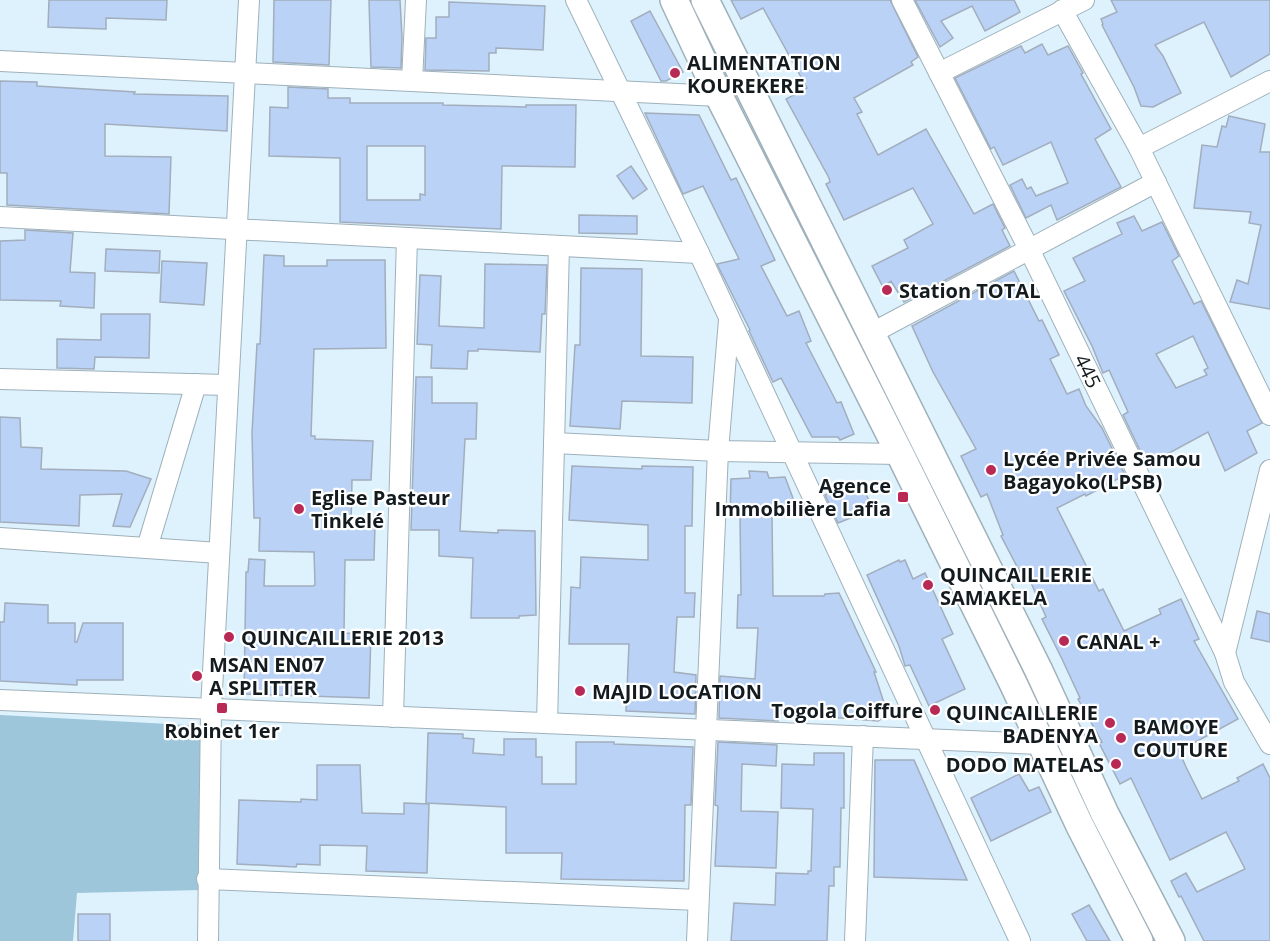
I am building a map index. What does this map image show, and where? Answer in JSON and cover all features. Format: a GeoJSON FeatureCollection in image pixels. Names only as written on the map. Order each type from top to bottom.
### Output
{"type":"FeatureCollection","features":[{"type":"Feature","properties":{"kind":"main road"},"geometry":{"type":"LineString","coordinates":[[674,0],[719,96],[900,454],[1080,826],[1139,941]]}},
{"type":"Feature","properties":{"kind":"main road"},"geometry":{"type":"LineString","coordinates":[[705,0],[1039,671],[1105,813],[1171,941]]}},
{"type":"Feature","properties":{"kind":"street"},"geometry":{"type":"LineString","coordinates":[[208,941],[207,879],[211,709],[249,0]]}},
{"type":"Feature","properties":{"kind":"street"},"geometry":{"type":"LineString","coordinates":[[412,81],[416,0]]}},
{"type":"Feature","properties":{"kind":"street"},"geometry":{"type":"LineString","coordinates":[[576,0],[699,253],[1020,941]]}},
{"type":"Feature","properties":{"kind":"street","name":"445"},"geometry":{"type":"LineString","coordinates":[[902,0],[1029,249],[1225,653],[1234,682],[1270,744]]}},
{"type":"Feature","properties":{"kind":"street"},"geometry":{"type":"LineString","coordinates":[[939,74],[1084,0]]}},
{"type":"Feature","properties":{"kind":"street"},"geometry":{"type":"LineString","coordinates":[[1062,10],[1139,148],[1270,415]]}},
{"type":"Feature","properties":{"kind":"street"},"geometry":{"type":"LineString","coordinates":[[0,61],[719,96]]}},
{"type":"Feature","properties":{"kind":"street"},"geometry":{"type":"LineString","coordinates":[[1139,148],[1270,81]]}},
{"type":"Feature","properties":{"kind":"street"},"geometry":{"type":"LineString","coordinates":[[872,333],[1156,182]]}},
{"type":"Feature","properties":{"kind":"street"},"geometry":{"type":"LineString","coordinates":[[0,217],[699,253]]}},
{"type":"Feature","properties":{"kind":"street"},"geometry":{"type":"LineString","coordinates":[[393,717],[407,238]]}},
{"type":"Feature","properties":{"kind":"street"},"geometry":{"type":"LineString","coordinates":[[547,723],[559,246]]}},
{"type":"Feature","properties":{"kind":"street"},"geometry":{"type":"LineString","coordinates":[[696,941],[718,451],[729,317]]}},
{"type":"Feature","properties":{"kind":"street"},"geometry":{"type":"LineString","coordinates":[[0,379],[227,385]]}},
{"type":"Feature","properties":{"kind":"street"},"geometry":{"type":"LineString","coordinates":[[147,548],[196,384]]}},
{"type":"Feature","properties":{"kind":"street"},"geometry":{"type":"LineString","coordinates":[[554,443],[718,451],[900,454]]}},
{"type":"Feature","properties":{"kind":"street"},"geometry":{"type":"LineString","coordinates":[[1225,653],[1270,470]]}},
{"type":"Feature","properties":{"kind":"street"},"geometry":{"type":"LineString","coordinates":[[0,538],[219,553]]}},
{"type":"Feature","properties":{"kind":"street"},"geometry":{"type":"LineString","coordinates":[[0,700],[1041,744]]}},
{"type":"Feature","properties":{"kind":"street"},"geometry":{"type":"LineString","coordinates":[[855,941],[863,736]]}},
{"type":"Feature","properties":{"kind":"street"},"geometry":{"type":"LineString","coordinates":[[207,879],[698,900]]}},
{"type":"Feature","properties":{"kind":"shaded area"},"geometry":{"type":"Polygon","coordinates":[[[0,715],[206,726],[201,890],[77,893],[73,941],[0,941],[0,715]]]}},
{"type":"Feature","properties":{"kind":"building"},"geometry":{"type":"Polygon","coordinates":[[[49,0],[167,0],[166,20],[106,18],[106,29],[48,27],[49,0]]]}},
{"type":"Feature","properties":{"kind":"building"},"geometry":{"type":"Polygon","coordinates":[[[274,0],[331,0],[329,65],[273,62],[274,0]]]}},
{"type":"Feature","properties":{"kind":"building"},"geometry":{"type":"Polygon","coordinates":[[[369,0],[400,0],[401,68],[371,67],[369,0]]]}},
{"type":"Feature","properties":{"kind":"building"},"geometry":{"type":"Polygon","coordinates":[[[731,0],[890,0],[918,57],[911,62],[913,65],[854,98],[862,112],[857,114],[878,155],[926,129],[974,214],[993,204],[1005,228],[1002,230],[1010,246],[904,302],[891,281],[883,287],[872,266],[908,248],[904,240],[933,224],[913,188],[844,220],[826,184],[830,182],[829,178],[786,99],[807,88],[763,8],[741,19],[731,0]]]}},
{"type":"Feature","properties":{"kind":"building"},"geometry":{"type":"Polygon","coordinates":[[[915,0],[1014,0],[1020,12],[985,31],[972,6],[941,21],[953,38],[940,47],[915,0]]]}},
{"type":"Feature","properties":{"kind":"building"},"geometry":{"type":"Polygon","coordinates":[[[1111,0],[1270,0],[1270,54],[1231,77],[1204,22],[1155,45],[1181,93],[1153,107],[1141,106],[1134,87],[1102,25],[1101,19],[1117,12],[1111,0]]]}},
{"type":"Feature","properties":{"kind":"building"},"geometry":{"type":"Polygon","coordinates":[[[449,2],[545,6],[543,50],[496,48],[496,53],[489,53],[489,71],[425,70],[426,38],[436,38],[436,17],[449,17],[449,2]]]}},
{"type":"Feature","properties":{"kind":"building"},"geometry":{"type":"Polygon","coordinates":[[[650,11],[683,72],[666,81],[661,81],[631,21],[650,11]]]}},
{"type":"Feature","properties":{"kind":"building"},"geometry":{"type":"Polygon","coordinates":[[[1042,44],[1048,55],[1068,46],[1083,73],[1081,74],[1111,129],[1095,139],[1121,187],[1057,220],[1051,205],[1026,218],[1010,185],[1022,179],[1027,189],[1031,187],[1036,196],[1068,183],[1051,142],[1003,165],[994,147],[991,149],[955,78],[1021,46],[1025,53],[1042,44]]]}},
{"type":"Feature","properties":{"kind":"building"},"geometry":{"type":"Polygon","coordinates":[[[0,81],[37,82],[37,86],[135,92],[134,94],[228,96],[227,131],[105,124],[105,156],[171,157],[169,214],[7,205],[7,173],[0,173],[0,81]]]}},
{"type":"Feature","properties":{"kind":"building"},"geometry":{"type":"Polygon","coordinates":[[[288,87],[328,89],[328,98],[350,98],[350,103],[443,103],[443,105],[526,107],[526,105],[576,105],[575,167],[502,166],[501,229],[340,222],[340,158],[269,156],[270,107],[288,108],[288,87]],[[367,146],[367,200],[420,200],[420,194],[425,195],[425,146],[367,146]]]}},
{"type":"Feature","properties":{"kind":"building"},"geometry":{"type":"Polygon","coordinates":[[[645,113],[699,115],[731,180],[736,178],[775,260],[761,266],[787,316],[799,311],[811,341],[806,343],[837,403],[841,402],[854,434],[840,440],[838,437],[812,437],[781,378],[773,382],[717,264],[739,259],[703,186],[683,194],[645,113]]]}},
{"type":"Feature","properties":{"kind":"building"},"geometry":{"type":"Polygon","coordinates":[[[1229,116],[1265,124],[1260,152],[1270,152],[1270,309],[1230,302],[1237,280],[1248,284],[1261,225],[1249,223],[1251,212],[1194,208],[1202,145],[1217,147],[1222,126],[1226,127],[1229,116]]]}},
{"type":"Feature","properties":{"kind":"building"},"geometry":{"type":"Polygon","coordinates":[[[631,166],[647,189],[633,199],[617,176],[631,166]]]}},
{"type":"Feature","properties":{"kind":"building"},"geometry":{"type":"Polygon","coordinates":[[[579,215],[637,216],[637,234],[579,233],[579,215]]]}},
{"type":"Feature","properties":{"kind":"building"},"geometry":{"type":"Polygon","coordinates":[[[1134,216],[1142,231],[1162,222],[1179,256],[1172,261],[1194,304],[1201,301],[1262,423],[1247,431],[1257,453],[1225,471],[1208,432],[1147,465],[1123,415],[1128,412],[1109,370],[1103,373],[1064,291],[1085,281],[1073,258],[1122,234],[1117,223],[1134,216]],[[1193,336],[1156,354],[1176,388],[1207,375],[1204,370],[1208,368],[1193,336]]]}},
{"type":"Feature","properties":{"kind":"building"},"geometry":{"type":"Polygon","coordinates":[[[25,230],[73,233],[70,272],[95,273],[94,308],[60,306],[61,301],[0,300],[0,241],[25,240],[25,230]]]}},
{"type":"Feature","properties":{"kind":"building"},"geometry":{"type":"Polygon","coordinates":[[[106,249],[160,251],[159,273],[105,271],[106,249]]]}},
{"type":"Feature","properties":{"kind":"building"},"geometry":{"type":"Polygon","coordinates":[[[264,255],[284,256],[284,266],[327,266],[327,260],[385,260],[386,348],[314,349],[311,436],[315,436],[315,439],[373,441],[371,480],[352,480],[351,525],[375,525],[374,560],[345,560],[344,633],[371,634],[369,698],[244,694],[246,572],[248,572],[249,559],[265,560],[264,586],[315,585],[314,552],[259,551],[260,518],[254,518],[252,433],[257,344],[260,344],[264,255]]]}},
{"type":"Feature","properties":{"kind":"building"},"geometry":{"type":"Polygon","coordinates":[[[162,261],[207,263],[204,305],[160,302],[162,261]]]}},
{"type":"Feature","properties":{"kind":"building"},"geometry":{"type":"Polygon","coordinates":[[[485,264],[547,265],[545,314],[542,314],[540,352],[478,349],[478,351],[468,351],[467,369],[431,368],[432,345],[417,344],[420,275],[441,276],[439,326],[484,328],[485,264]]]}},
{"type":"Feature","properties":{"kind":"building"},"geometry":{"type":"Polygon","coordinates":[[[581,268],[642,269],[641,356],[693,357],[692,403],[622,401],[620,429],[570,426],[575,345],[580,345],[581,268]]]}},
{"type":"Feature","properties":{"kind":"building"},"geometry":{"type":"Polygon","coordinates":[[[1014,271],[1059,355],[1050,359],[1067,394],[1079,389],[1086,406],[1102,428],[1125,475],[1086,496],[1085,494],[1057,508],[1099,591],[1103,589],[1124,631],[1161,614],[1159,609],[1181,599],[1199,639],[1194,641],[1238,719],[1179,751],[1202,799],[1239,781],[1237,778],[1263,764],[1270,778],[1270,941],[1204,941],[1171,881],[1186,873],[1197,892],[1245,869],[1226,832],[1170,860],[1131,778],[1120,784],[1042,619],[1046,617],[1028,576],[1023,578],[1001,536],[1003,535],[987,494],[981,497],[961,456],[976,449],[933,372],[912,326],[1014,271]]]}},
{"type":"Feature","properties":{"kind":"building"},"geometry":{"type":"Polygon","coordinates":[[[101,314],[150,314],[149,358],[95,357],[94,369],[57,368],[57,339],[101,340],[101,314]]]}},
{"type":"Feature","properties":{"kind":"building"},"geometry":{"type":"Polygon","coordinates":[[[416,377],[432,377],[432,403],[477,403],[476,439],[465,439],[460,531],[498,533],[498,530],[535,531],[536,615],[519,616],[519,618],[471,618],[473,558],[439,556],[439,530],[411,530],[416,377]]]}},
{"type":"Feature","properties":{"kind":"building"},"geometry":{"type":"Polygon","coordinates":[[[0,417],[20,418],[21,447],[42,448],[41,469],[126,471],[151,479],[130,527],[113,526],[122,494],[80,495],[79,526],[0,522],[0,417]]]}},
{"type":"Feature","properties":{"kind":"building"},"geometry":{"type":"Polygon","coordinates":[[[572,466],[642,469],[642,466],[693,467],[692,526],[685,526],[685,593],[695,593],[694,617],[677,617],[674,672],[696,675],[695,714],[626,711],[629,644],[569,644],[571,587],[580,588],[581,557],[648,560],[648,525],[569,520],[572,466]]]}},
{"type":"Feature","properties":{"kind":"building"},"geometry":{"type":"Polygon","coordinates":[[[749,471],[767,472],[769,478],[785,477],[796,506],[803,503],[808,516],[772,516],[773,596],[824,596],[839,593],[876,672],[874,672],[888,715],[878,721],[780,713],[778,721],[719,718],[720,676],[755,679],[758,628],[737,628],[738,595],[741,595],[740,517],[730,517],[731,479],[750,478],[749,471]]]}},
{"type":"Feature","properties":{"kind":"building"},"geometry":{"type":"Polygon","coordinates":[[[860,481],[873,509],[838,523],[825,495],[860,481]]]}},
{"type":"Feature","properties":{"kind":"building"},"geometry":{"type":"Polygon","coordinates":[[[899,560],[900,562],[905,560],[913,579],[925,573],[953,634],[942,639],[965,689],[929,706],[910,665],[905,666],[899,646],[867,575],[899,560]]]}},
{"type":"Feature","properties":{"kind":"building"},"geometry":{"type":"Polygon","coordinates":[[[5,603],[48,605],[48,623],[75,623],[75,642],[77,642],[83,623],[123,623],[123,680],[77,680],[77,685],[0,681],[0,622],[4,622],[5,603]]]}},
{"type":"Feature","properties":{"kind":"building"},"geometry":{"type":"Polygon","coordinates":[[[1257,611],[1270,614],[1270,642],[1251,638],[1257,611]]]}},
{"type":"Feature","properties":{"kind":"building"},"geometry":{"type":"Polygon","coordinates":[[[428,733],[463,734],[463,738],[474,739],[473,753],[504,755],[504,739],[536,739],[536,757],[542,757],[542,784],[576,784],[576,742],[693,747],[691,805],[685,805],[684,881],[561,879],[562,853],[506,853],[506,807],[426,803],[428,733]]]}},
{"type":"Feature","properties":{"kind":"building"},"geometry":{"type":"Polygon","coordinates":[[[718,742],[777,745],[776,766],[742,764],[741,811],[778,812],[776,868],[715,866],[718,742]]]}},
{"type":"Feature","properties":{"kind":"building"},"geometry":{"type":"Polygon","coordinates":[[[814,753],[844,753],[844,808],[841,808],[840,867],[834,867],[834,886],[829,886],[827,941],[731,941],[734,903],[775,905],[776,873],[808,874],[808,871],[811,871],[813,809],[781,808],[782,764],[814,765],[814,753]]]}},
{"type":"Feature","properties":{"kind":"building"},"geometry":{"type":"Polygon","coordinates":[[[875,760],[914,760],[967,880],[874,877],[875,760]]]}},
{"type":"Feature","properties":{"kind":"building"},"geometry":{"type":"Polygon","coordinates":[[[317,765],[360,765],[362,813],[404,814],[404,803],[429,804],[427,873],[366,871],[367,846],[320,845],[320,865],[297,864],[296,867],[237,864],[239,800],[301,802],[301,799],[317,800],[317,765]]]}},
{"type":"Feature","properties":{"kind":"building"},"geometry":{"type":"Polygon","coordinates":[[[1019,774],[1029,791],[1039,787],[1051,812],[991,841],[971,798],[1019,774]]]}},
{"type":"Feature","properties":{"kind":"building"},"geometry":{"type":"Polygon","coordinates":[[[1089,905],[1110,941],[1087,941],[1072,914],[1089,905]]]}},
{"type":"Feature","properties":{"kind":"building"},"geometry":{"type":"Polygon","coordinates":[[[78,914],[110,914],[110,941],[78,941],[78,914]]]}},
{"type":"Feature","properties":{"kind":"place","name":"ALIMENTATION KOUREKERE"},"geometry":{"type":"Point","coordinates":[675,73]}},
{"type":"Feature","properties":{"kind":"place","name":"Station TOTAL"},"geometry":{"type":"Point","coordinates":[887,290]}},
{"type":"Feature","properties":{"kind":"place","name":"Lycée Privée Samou Bagayoko(LPSB)"},"geometry":{"type":"Point","coordinates":[991,470]}},
{"type":"Feature","properties":{"kind":"place","name":"Agence Immobilière Lafia"},"geometry":{"type":"Point","coordinates":[903,497]}},
{"type":"Feature","properties":{"kind":"place","name":"Eglise Pasteur Tinkelé"},"geometry":{"type":"Point","coordinates":[299,509]}},
{"type":"Feature","properties":{"kind":"place","name":"QUINCAILLERIE SAMAKELA"},"geometry":{"type":"Point","coordinates":[928,585]}},
{"type":"Feature","properties":{"kind":"place","name":"QUINCAILLERIE 2013"},"geometry":{"type":"Point","coordinates":[229,637]}},
{"type":"Feature","properties":{"kind":"place","name":"CANAL +"},"geometry":{"type":"Point","coordinates":[1064,641]}},
{"type":"Feature","properties":{"kind":"place","name":"MSAN EN07 A SPLITTER"},"geometry":{"type":"Point","coordinates":[197,676]}},
{"type":"Feature","properties":{"kind":"place","name":"MAJID LOCATION"},"geometry":{"type":"Point","coordinates":[580,691]}},
{"type":"Feature","properties":{"kind":"place","name":"Robinet 1er"},"geometry":{"type":"Point","coordinates":[222,708]}},
{"type":"Feature","properties":{"kind":"place","name":"Togola Coiffure"},"geometry":{"type":"Point","coordinates":[935,710]}},
{"type":"Feature","properties":{"kind":"place","name":"QUINCAILLERIE BADENYA"},"geometry":{"type":"Point","coordinates":[1110,723]}},
{"type":"Feature","properties":{"kind":"place","name":"BAMOYE COUTURE"},"geometry":{"type":"Point","coordinates":[1121,738]}},
{"type":"Feature","properties":{"kind":"place","name":"DODO MATELAS"},"geometry":{"type":"Point","coordinates":[1116,764]}}]}
